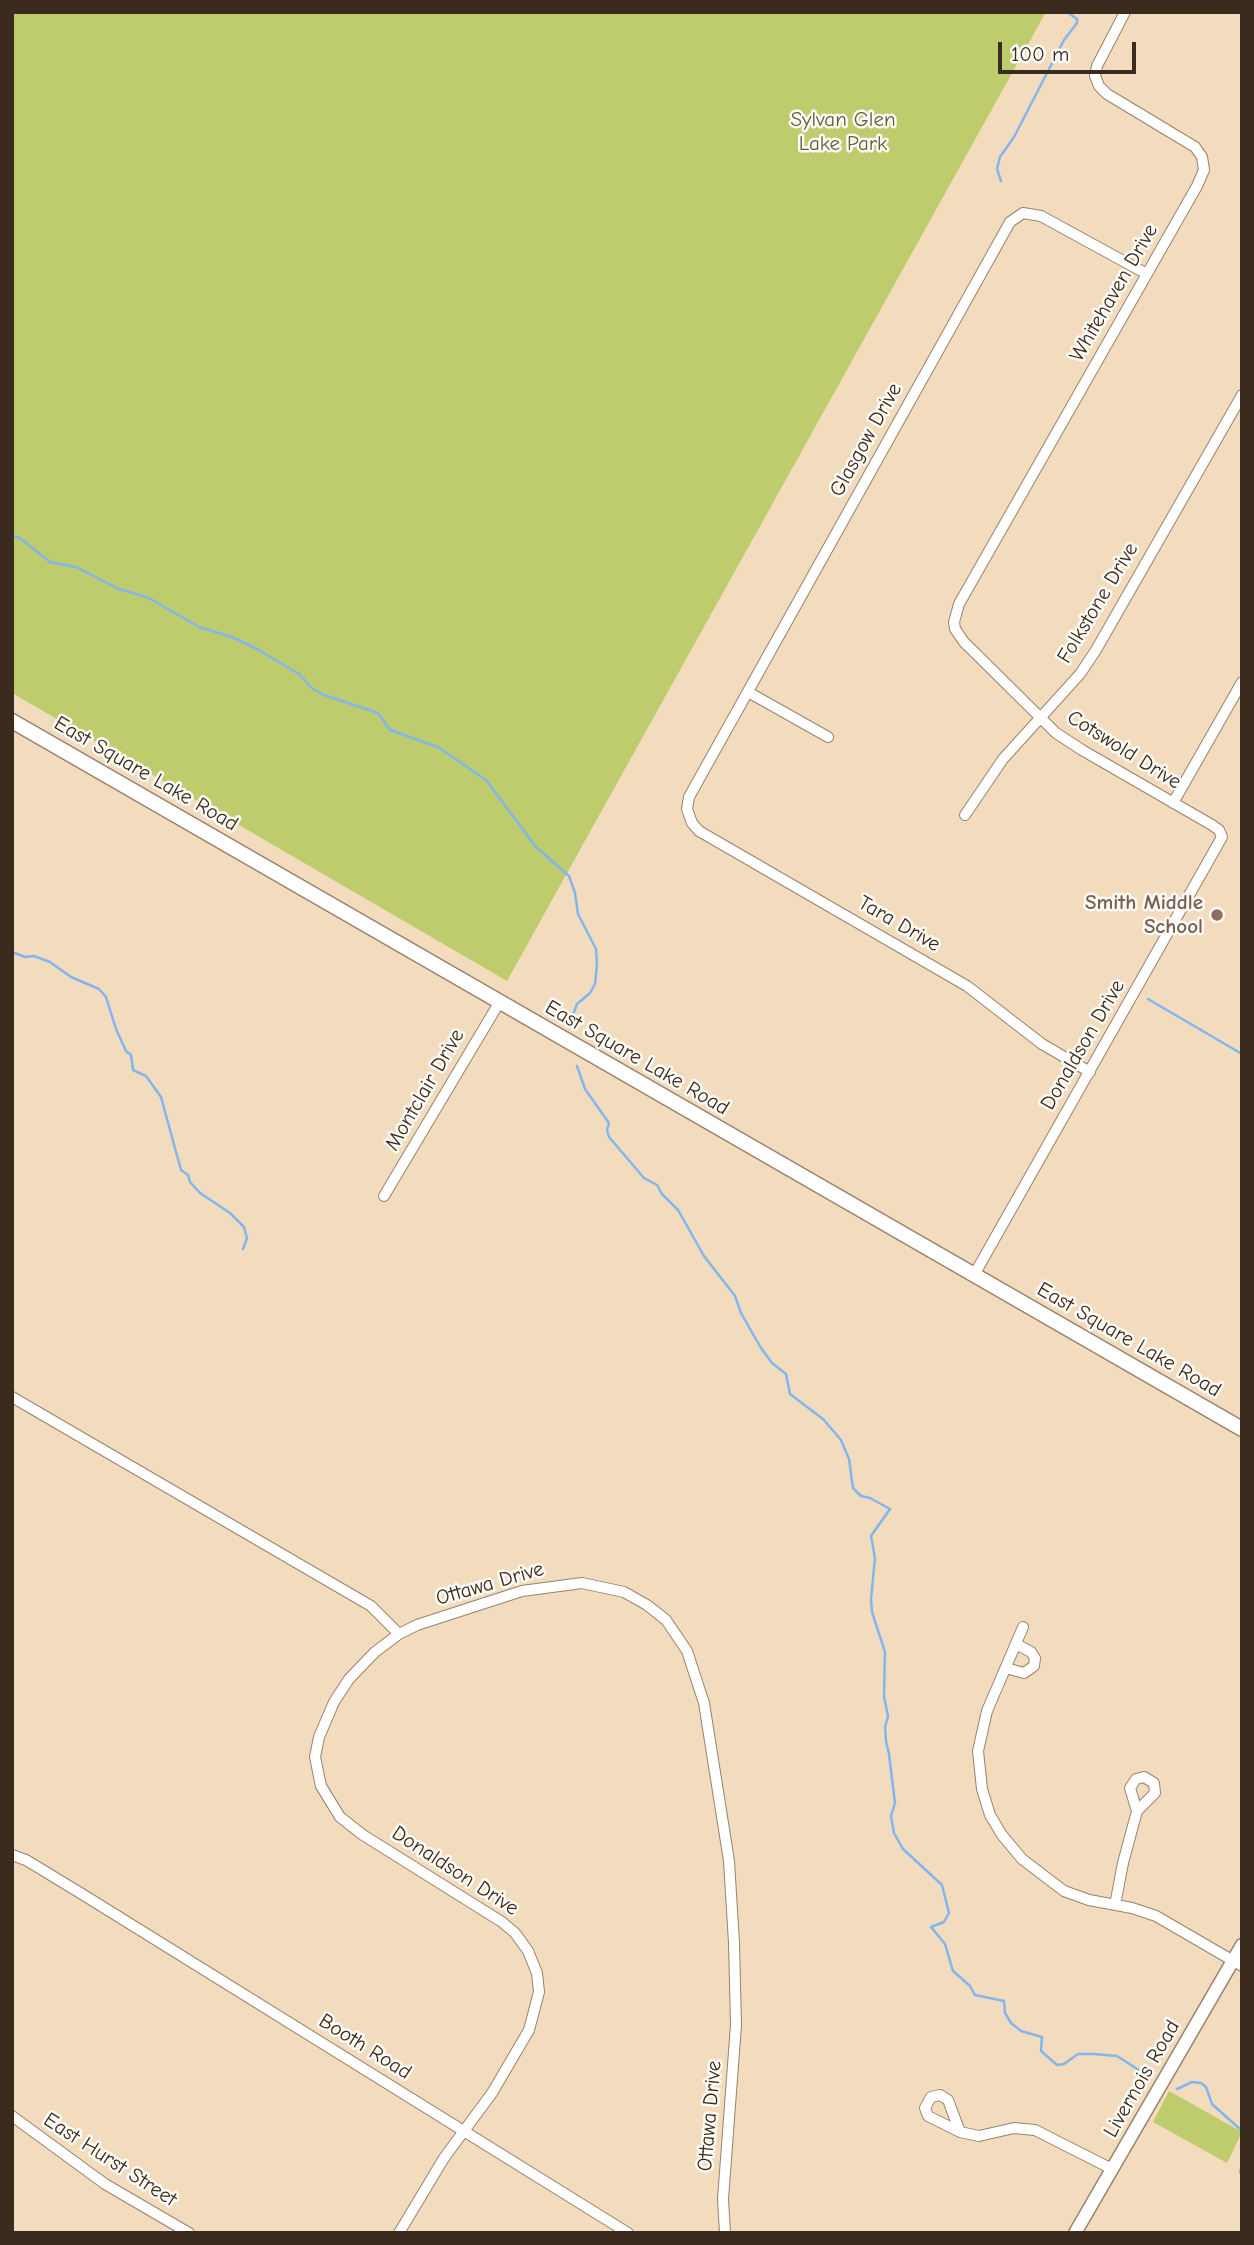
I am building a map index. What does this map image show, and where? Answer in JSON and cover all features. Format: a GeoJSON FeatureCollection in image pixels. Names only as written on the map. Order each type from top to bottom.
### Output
{"type":"FeatureCollection","features":[{"type":"Feature","properties":{"kind":"main road","name":"East Square Lake Road"},"geometry":{"type":"LineString","coordinates":[[12,721],[1242,1429]]}},
{"type":"Feature","properties":{"kind":"street","name":"Whitehaven Drive"},"geometry":{"type":"LineString","coordinates":[[955,629],[954,617],[959,604],[1204,170],[1204,163],[1195,147],[1107,94],[1099,86],[1095,76],[1097,66],[1125,12]]}},
{"type":"Feature","properties":{"kind":"street","name":"Glasgow Drive"},"geometry":{"type":"LineString","coordinates":[[687,814],[689,797],[1010,222],[1023,213],[1037,214],[1147,274]]}},
{"type":"Feature","properties":{"kind":"street","name":"Folkstone Drive"},"geometry":{"type":"LineString","coordinates":[[965,815],[1003,759],[1080,674],[1096,650],[1242,395]]}},
{"type":"Feature","properties":{"kind":"street","name":"Cotswold Drive"},"geometry":{"type":"LineString","coordinates":[[955,629],[964,642],[1067,741],[1212,825],[1221,833]]}},
{"type":"Feature","properties":{"kind":"street"},"geometry":{"type":"LineString","coordinates":[[1173,803],[1242,682]]}},
{"type":"Feature","properties":{"kind":"street"},"geometry":{"type":"LineString","coordinates":[[748,692],[828,737]]}},
{"type":"Feature","properties":{"kind":"street","name":"Tara Drive"},"geometry":{"type":"LineString","coordinates":[[687,814],[699,831],[967,986],[1042,1044],[1090,1072]]}},
{"type":"Feature","properties":{"kind":"street","name":"Donaldson Drive"},"geometry":{"type":"LineString","coordinates":[[974,1275],[1219,845],[1221,833]]}},
{"type":"Feature","properties":{"kind":"street","name":"Montclair Drive"},"geometry":{"type":"LineString","coordinates":[[384,1196],[499,1003]]}},
{"type":"Feature","properties":{"kind":"street"},"geometry":{"type":"LineString","coordinates":[[12,1397],[371,1606],[399,1634]]}},
{"type":"Feature","properties":{"kind":"street","name":"Ottawa Drive"},"geometry":{"type":"LineString","coordinates":[[399,1634],[417,1625],[522,1591],[582,1583],[613,1588],[647,1605],[674,1630],[687,1651],[706,1715],[732,1894],[736,2025],[723,2191],[725,2233]]}},
{"type":"Feature","properties":{"kind":"street"},"geometry":{"type":"LineString","coordinates":[[1023,1627],[987,1711],[979,1740],[980,1780],[990,1815],[1016,1853],[1055,1885],[1075,1896],[1156,1916],[1237,1963]]}},
{"type":"Feature","properties":{"kind":"street","name":"Donaldson Drive"},"geometry":{"type":"LineString","coordinates":[[399,1634],[365,1661],[340,1692],[327,1714],[319,1737],[316,1764],[325,1795],[348,1825],[492,1914],[516,1933],[533,1960],[539,1992],[529,2030],[492,2092],[444,2158],[399,2233]]}},
{"type":"Feature","properties":{"kind":"street"},"geometry":{"type":"LineString","coordinates":[[1006,1668],[1024,1673],[1034,1666],[1035,1658],[1031,1652],[1016,1644]]}},
{"type":"Feature","properties":{"kind":"street"},"geometry":{"type":"LineString","coordinates":[[1115,1905],[1125,1852],[1138,1811]]}},
{"type":"Feature","properties":{"kind":"street","name":"Booth Road"},"geometry":{"type":"LineString","coordinates":[[12,1855],[26,1860],[82,1894],[628,2233]]}},
{"type":"Feature","properties":{"kind":"street","name":"Livernois Road"},"geometry":{"type":"LineString","coordinates":[[1075,2233],[1237,1963],[1242,1945]]}},
{"type":"Feature","properties":{"kind":"street","name":"East Hurst Street"},"geometry":{"type":"LineString","coordinates":[[12,2116],[105,2184],[189,2233]]}},
{"type":"Feature","properties":{"kind":"street"},"geometry":{"type":"LineString","coordinates":[[960,2132],[979,2136],[1014,2128],[1035,2130],[1112,2169]]}},
{"type":"Feature","properties":{"kind":"green space","name":"Sylvan Glen Lake Park"},"geometry":{"type":"Polygon","coordinates":[[[12,12],[1046,12],[507,981],[12,693],[12,12]]]}},
{"type":"Feature","properties":{"kind":"green space"},"geometry":{"type":"Polygon","coordinates":[[[1169,2091],[1242,2132],[1227,2163],[1153,2122],[1169,2091]]]}},
{"type":"Feature","properties":{"kind":"waterway"},"geometry":{"type":"LineString","coordinates":[[1001,181],[997,169],[1000,157],[1014,137],[1064,40],[1077,23],[1077,19],[1067,12]]}},
{"type":"Feature","properties":{"kind":"waterway"},"geometry":{"type":"LineString","coordinates":[[12,536],[20,538],[50,562],[76,567],[119,589],[149,598],[199,627],[232,637],[257,649],[299,674],[313,689],[378,713],[390,730],[438,747],[486,780],[536,847],[569,876],[578,914],[596,949],[595,984],[590,993],[577,1004],[569,1025]]}},
{"type":"Feature","properties":{"kind":"waterway"},"geometry":{"type":"LineString","coordinates":[[12,952],[50,962],[71,977],[99,989],[106,997],[116,1029],[126,1051],[131,1055],[133,1070],[146,1076],[161,1097],[181,1170],[188,1175],[190,1182],[200,1193],[230,1213],[244,1227],[247,1238],[243,1249]]}},
{"type":"Feature","properties":{"kind":"waterway"},"geometry":{"type":"LineString","coordinates":[[1148,999],[1242,1054]]}},
{"type":"Feature","properties":{"kind":"waterway"},"geometry":{"type":"LineString","coordinates":[[577,1066],[585,1089],[609,1123],[609,1137],[644,1178],[657,1185],[678,1210],[704,1256],[735,1296],[741,1313],[761,1348],[772,1363],[786,1374],[790,1394],[823,1419],[841,1440],[849,1459],[853,1488],[861,1496],[890,1509],[871,1536],[875,1558],[871,1599],[872,1612],[885,1652],[884,1697],[888,1716],[885,1727],[895,1803],[891,1816],[894,1833],[903,1849],[942,1885],[949,1913],[944,1922],[931,1927],[945,1944],[953,1971],[970,1986],[975,1995],[1004,2001],[1005,2013],[1011,2023],[1021,2031],[1042,2037],[1041,2051],[1057,2065],[1064,2064],[1078,2054],[1117,2056],[1145,2074]]}},
{"type":"Feature","properties":{"kind":"waterway"},"geometry":{"type":"LineString","coordinates":[[1177,2089],[1192,2082],[1201,2083],[1206,2087],[1212,2104],[1242,2131]]}},
{"type":"Feature","properties":{"kind":"waterway"},"geometry":{"type":"LineString","coordinates":[[1242,2165],[1242,2175]]}},
{"type":"Feature","properties":{"kind":"place","name":"Smith Middle School"},"geometry":{"type":"Point","coordinates":[1217,915]}}]}
